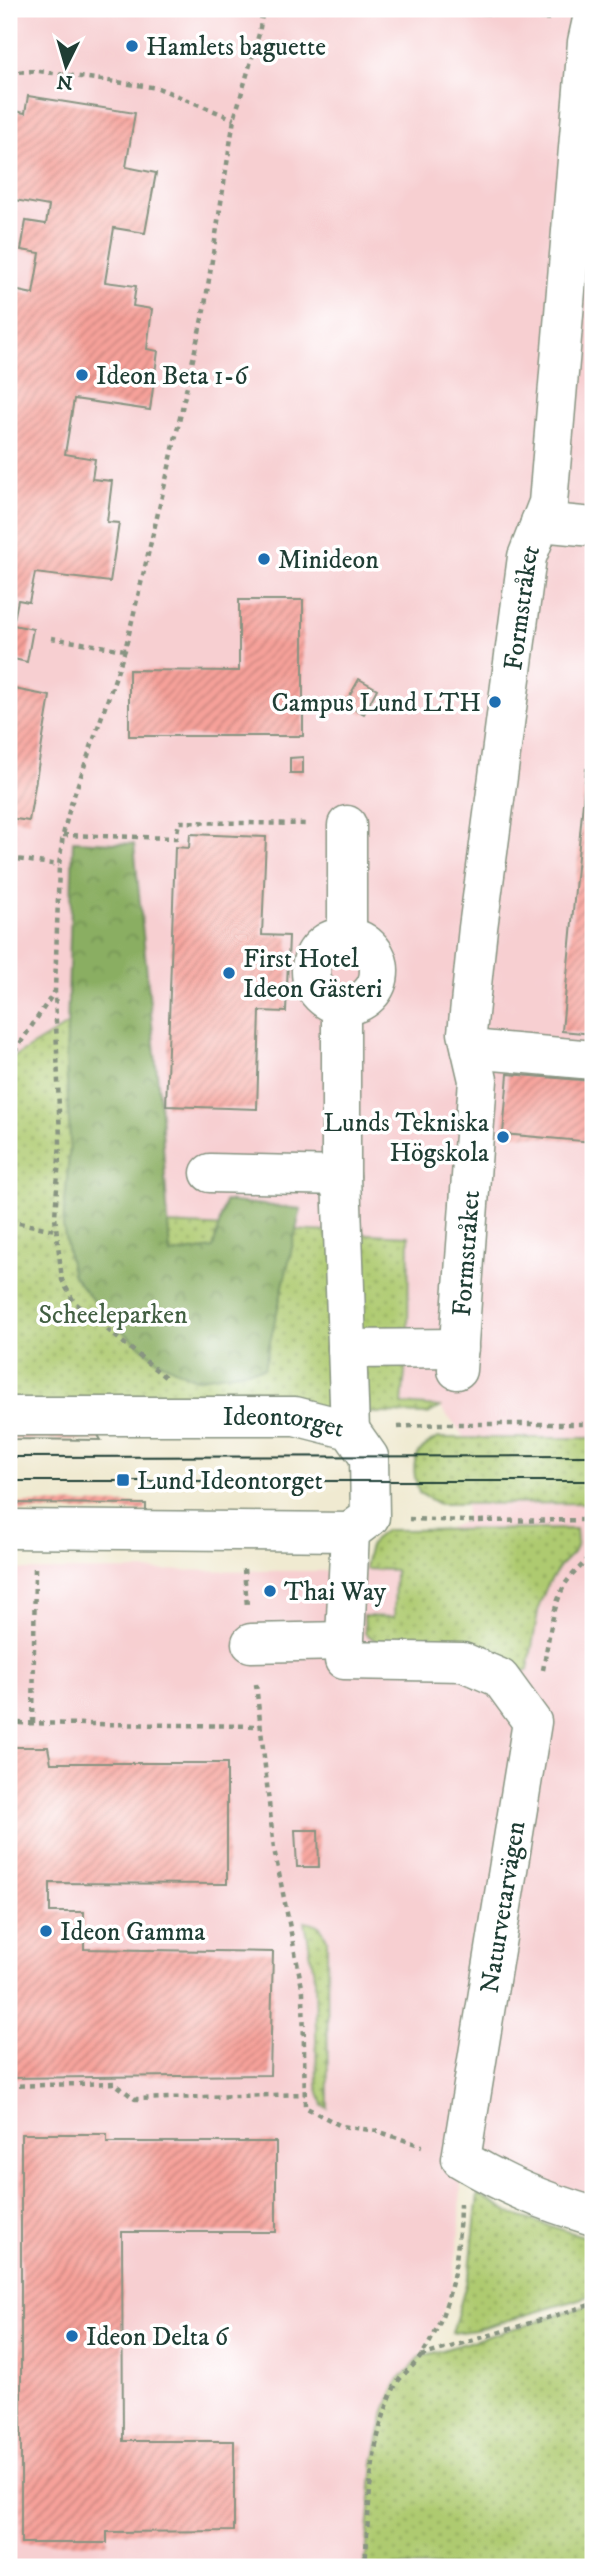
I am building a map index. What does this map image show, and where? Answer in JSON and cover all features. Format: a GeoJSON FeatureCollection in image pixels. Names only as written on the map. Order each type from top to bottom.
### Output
{"type":"FeatureCollection","features":[{"type":"Feature","properties":{"kind":"street","name":"Formstråket"},"geometry":{"type":"LineString","coordinates":[[347,1349],[458,1359],[478,1080],[467,1033],[478,928],[527,557],[548,503],[587,42],[593,15]]}},
{"type":"Feature","properties":{"kind":"street"},"geometry":{"type":"LineString","coordinates":[[541,522],[593,527]]}},
{"type":"Feature","properties":{"kind":"street"},"geometry":{"type":"LineString","coordinates":[[347,825],[347,937],[361,940],[370,948],[377,958],[379,972],[377,983],[364,1000],[341,1005],[341,1176],[349,1430]]}},
{"type":"Feature","properties":{"kind":"street"},"geometry":{"type":"LineString","coordinates":[[471,1049],[593,1060]]}},
{"type":"Feature","properties":{"kind":"street"},"geometry":{"type":"LineString","coordinates":[[210,1173],[341,1176]]}},
{"type":"Feature","properties":{"kind":"street","name":"Ideontorget"},"geometry":{"type":"LineString","coordinates":[[9,1416],[295,1416],[349,1430],[369,1457],[370,1517],[350,1532]]}},
{"type":"Feature","properties":{"kind":"street"},"geometry":{"type":"LineString","coordinates":[[22,1529],[350,1532],[344,1651]]}},
{"type":"Feature","properties":{"kind":"street"},"geometry":{"type":"LineString","coordinates":[[251,1643],[463,1662],[500,1678],[532,1722]]}},
{"type":"Feature","properties":{"kind":"street","name":"Naturvetarvägen"},"geometry":{"type":"LineString","coordinates":[[461,2159],[532,1722]]}},
{"type":"Feature","properties":{"kind":"street"},"geometry":{"type":"LineString","coordinates":[[461,2159],[499,2182],[541,2201],[593,2216]]}},
{"type":"Feature","properties":{"kind":"path"},"geometry":{"type":"LineString","coordinates":[[197,1416],[162,1373],[74,1302],[62,1280],[55,1230],[60,1142],[55,991],[60,865],[69,807],[125,650],[205,305],[234,118],[260,34],[263,9]]}},
{"type":"Feature","properties":{"kind":"path"},"geometry":{"type":"LineString","coordinates":[[9,72],[39,71],[158,88],[234,118]]}},
{"type":"Feature","properties":{"kind":"path"},"geometry":{"type":"LineString","coordinates":[[51,638],[125,650]]}},
{"type":"Feature","properties":{"kind":"path"},"geometry":{"type":"LineString","coordinates":[[63,835],[176,838],[179,822],[347,825]]}},
{"type":"Feature","properties":{"kind":"path"},"geometry":{"type":"LineString","coordinates":[[9,858],[60,865]]}},
{"type":"Feature","properties":{"kind":"path"},"geometry":{"type":"LineString","coordinates":[[9,1060],[55,991]]}},
{"type":"Feature","properties":{"kind":"path"},"geometry":{"type":"LineString","coordinates":[[9,1221],[55,1230]]}},
{"type":"Feature","properties":{"kind":"path"},"geometry":{"type":"LineString","coordinates":[[349,1430],[439,1424],[593,1424]]}},
{"type":"Feature","properties":{"kind":"path"},"geometry":{"type":"LineString","coordinates":[[350,1532],[398,1518],[465,1521],[593,1520]]}},
{"type":"Feature","properties":{"kind":"path"},"geometry":{"type":"LineString","coordinates":[[22,1529],[33,1723]]}},
{"type":"Feature","properties":{"kind":"path"},"geometry":{"type":"LineString","coordinates":[[232,1532],[244,1569],[274,1849],[303,1992],[305,2108],[341,2126],[377,2132],[461,2159],[460,2226],[452,2287],[438,2325],[421,2357],[398,2381],[385,2410],[374,2462],[365,2567]]}},
{"type":"Feature","properties":{"kind":"path"},"geometry":{"type":"LineString","coordinates":[[532,1722],[562,1589],[572,1574],[591,1556],[593,1549]]}},
{"type":"Feature","properties":{"kind":"path"},"geometry":{"type":"LineString","coordinates":[[9,1723],[260,1726]]}},
{"type":"Feature","properties":{"kind":"path"},"geometry":{"type":"LineString","coordinates":[[9,2086],[114,2082],[135,2099],[305,2094]]}},
{"type":"Feature","properties":{"kind":"path"},"geometry":{"type":"LineString","coordinates":[[421,2357],[593,2304]]}},
{"type":"Feature","properties":{"kind":"shaded area"},"geometry":{"type":"Polygon","coordinates":[[[9,9],[593,9],[593,2201],[461,2166],[460,2226],[452,2287],[438,2325],[420,2357],[398,2381],[374,2462],[365,2567],[9,2567],[9,1570],[348,1571],[465,1521],[466,1439],[440,1407],[428,1414],[9,1405],[9,9]]]}},
{"type":"Feature","properties":{"kind":"green space"},"geometry":{"type":"Polygon","coordinates":[[[73,841],[134,844],[161,1113],[170,1254],[213,1248],[225,1201],[301,1209],[264,1368],[195,1379],[158,1361],[105,1316],[72,1274],[63,1226],[70,1143],[66,1061],[73,841]]]}},
{"type":"Feature","properties":{"kind":"green space","name":"Scheeleparken"},"geometry":{"type":"Polygon","coordinates":[[[102,1004],[107,1221],[409,1236],[408,1339],[402,1404],[440,1407],[428,1414],[9,1405],[9,1060],[102,1004]]]}},
{"type":"Feature","properties":{"kind":"green space"},"geometry":{"type":"Polygon","coordinates":[[[438,1438],[593,1438],[593,1503],[439,1504],[419,1493],[414,1467],[418,1454],[438,1438]]]}},
{"type":"Feature","properties":{"kind":"green space"},"geometry":{"type":"Polygon","coordinates":[[[576,1529],[577,1543],[573,1553],[560,1566],[547,1586],[539,1606],[528,1670],[515,1672],[500,1653],[490,1647],[393,1645],[379,1643],[365,1633],[364,1616],[394,1617],[395,1570],[365,1569],[370,1546],[386,1530],[576,1529]]]}},
{"type":"Feature","properties":{"kind":"green space"},"geometry":{"type":"Polygon","coordinates":[[[305,1921],[319,1926],[327,1939],[328,2108],[323,2106],[317,2085],[315,1980],[305,1921]]]}},
{"type":"Feature","properties":{"kind":"green space"},"geometry":{"type":"Polygon","coordinates":[[[478,2194],[514,2215],[593,2239],[593,2295],[475,2330],[452,2333],[470,2270],[478,2194]]]}},
{"type":"Feature","properties":{"kind":"green space"},"geometry":{"type":"Polygon","coordinates":[[[593,2304],[593,2567],[365,2567],[374,2462],[385,2410],[398,2381],[420,2357],[593,2304]]]}},
{"type":"Feature","properties":{"kind":"building"},"geometry":{"type":"Polygon","coordinates":[[[446,9],[549,9],[548,20],[446,9]]]}},
{"type":"Feature","properties":{"kind":"building","name":"Ideon Beta 1-6"},"geometry":{"type":"Polygon","coordinates":[[[28,96],[135,113],[126,167],[156,173],[145,233],[114,228],[105,282],[136,286],[133,306],[152,309],[147,349],[158,351],[150,410],[74,399],[65,454],[95,459],[92,479],[112,481],[107,522],[119,523],[110,582],[35,573],[29,602],[18,600],[13,625],[33,629],[27,662],[9,658],[9,289],[33,294],[40,253],[21,250],[26,221],[46,224],[49,206],[9,199],[9,110],[25,113],[28,96]]]}},
{"type":"Feature","properties":{"kind":"building"},"geometry":{"type":"Polygon","coordinates":[[[239,600],[303,600],[303,736],[129,736],[129,670],[239,671],[239,600]]]}},
{"type":"Feature","properties":{"kind":"building"},"geometry":{"type":"Polygon","coordinates":[[[359,679],[377,689],[364,714],[345,704],[359,679]]]}},
{"type":"Feature","properties":{"kind":"building"},"geometry":{"type":"Polygon","coordinates":[[[9,688],[50,696],[29,821],[9,818],[9,688]]]}},
{"type":"Feature","properties":{"kind":"building"},"geometry":{"type":"Polygon","coordinates":[[[303,757],[303,773],[290,773],[290,758],[303,757]]]}},
{"type":"Feature","properties":{"kind":"building"},"geometry":{"type":"Polygon","coordinates":[[[586,769],[593,770],[593,1034],[562,1031],[586,769]]]}},
{"type":"Feature","properties":{"kind":"building","name":"First Hotel Ideon Gästeri"},"geometry":{"type":"Polygon","coordinates":[[[190,834],[266,837],[262,935],[289,936],[286,1012],[260,1011],[257,1109],[166,1106],[175,847],[189,848],[190,834]]]}},
{"type":"Feature","properties":{"kind":"building"},"geometry":{"type":"Polygon","coordinates":[[[508,1074],[593,1081],[593,1142],[503,1134],[508,1074]]]}},
{"type":"Feature","properties":{"kind":"building"},"geometry":{"type":"Polygon","coordinates":[[[9,1431],[96,1432],[101,1440],[9,1439],[9,1431]]]}},
{"type":"Feature","properties":{"kind":"building"},"geometry":{"type":"Polygon","coordinates":[[[9,1503],[146,1504],[146,1511],[9,1511],[9,1503]]]}},
{"type":"Feature","properties":{"kind":"building","name":"Ideon Gamma"},"geometry":{"type":"Polygon","coordinates":[[[9,1747],[48,1747],[51,1763],[227,1763],[227,1884],[50,1883],[50,1912],[84,1912],[84,1949],[273,1952],[270,2075],[9,2078],[9,1747]]]}},
{"type":"Feature","properties":{"kind":"building"},"geometry":{"type":"Polygon","coordinates":[[[295,1830],[318,1830],[319,1867],[297,1867],[295,1830]]]}},
{"type":"Feature","properties":{"kind":"building","name":"Ideon Delta 6"},"geometry":{"type":"Polygon","coordinates":[[[21,2134],[107,2134],[107,2142],[276,2142],[276,2232],[122,2232],[123,2441],[234,2441],[234,2531],[107,2532],[107,2543],[21,2543],[21,2134]]]}},
{"type":"Feature","properties":{"kind":"tram line"},"geometry":{"type":"LineString","coordinates":[[9,1457],[593,1456]]}},
{"type":"Feature","properties":{"kind":"tram line"},"geometry":{"type":"LineString","coordinates":[[9,1481],[593,1481]]}},
{"type":"Feature","properties":{"kind":"place","name":"Hamlets baguette"},"geometry":{"type":"Point","coordinates":[132,46]}},
{"type":"Feature","properties":{"kind":"place","name":"Ideon Beta 1-6"},"geometry":{"type":"Point","coordinates":[82,375]}},
{"type":"Feature","properties":{"kind":"place","name":"Minideon"},"geometry":{"type":"Point","coordinates":[264,559]}},
{"type":"Feature","properties":{"kind":"place","name":"Campus Lund LTH"},"geometry":{"type":"Point","coordinates":[495,702]}},
{"type":"Feature","properties":{"kind":"place","name":"First Hotel Ideon Gästeri"},"geometry":{"type":"Point","coordinates":[229,973]}},
{"type":"Feature","properties":{"kind":"place","name":"Lunds Tekniska Högskola"},"geometry":{"type":"Point","coordinates":[503,1137]}},
{"type":"Feature","properties":{"kind":"place","name":"Lund Ideontorget"},"geometry":{"type":"Point","coordinates":[123,1480]}},
{"type":"Feature","properties":{"kind":"place","name":"Thai Way"},"geometry":{"type":"Point","coordinates":[270,1591]}},
{"type":"Feature","properties":{"kind":"place","name":"Ideon Gamma"},"geometry":{"type":"Point","coordinates":[46,1931]}},
{"type":"Feature","properties":{"kind":"place","name":"Ideon Delta 6"},"geometry":{"type":"Point","coordinates":[72,2336]}}]}
